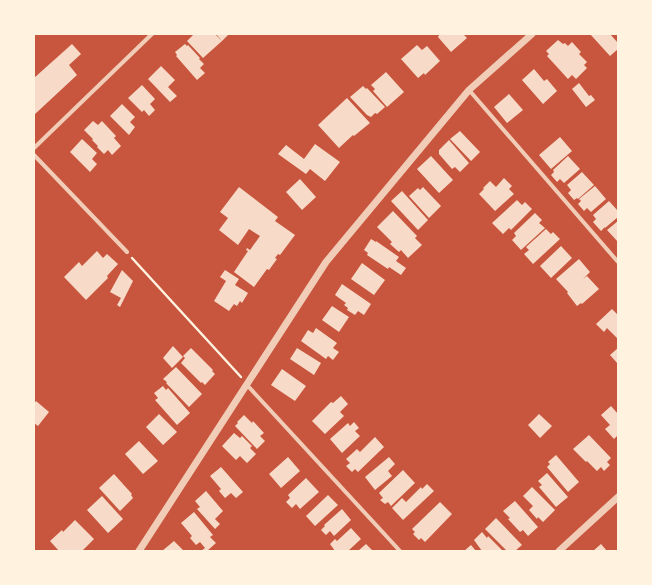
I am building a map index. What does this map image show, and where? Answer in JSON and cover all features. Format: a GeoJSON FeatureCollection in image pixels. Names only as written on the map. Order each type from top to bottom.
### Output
{"type":"FeatureCollection","features":[{"type":"Feature","properties":{"kind":"street"},"geometry":{"type":"LineString","coordinates":[[34,148],[152,34]]}},
{"type":"Feature","properties":{"kind":"street"},"geometry":{"type":"LineString","coordinates":[[138,551],[326,262],[469,90],[532,34]]}},
{"type":"Feature","properties":{"kind":"street"},"geometry":{"type":"LineString","coordinates":[[469,90],[618,262]]}},
{"type":"Feature","properties":{"kind":"street"},"geometry":{"type":"LineString","coordinates":[[34,155],[127,252]]}},
{"type":"Feature","properties":{"kind":"street"},"geometry":{"type":"LineString","coordinates":[[247,385],[400,551]]}},
{"type":"Feature","properties":{"kind":"street"},"geometry":{"type":"LineString","coordinates":[[559,551],[618,497]]}},
{"type":"Feature","properties":{"kind":"path"},"geometry":{"type":"LineString","coordinates":[[127,252],[247,385]]}},
{"type":"Feature","properties":{"kind":"building"},"geometry":{"type":"Polygon","coordinates":[[[194,34],[215,34],[222,41],[203,58],[187,41],[194,34]]]}},
{"type":"Feature","properties":{"kind":"building"},"geometry":{"type":"Polygon","coordinates":[[[216,34],[229,34],[222,41],[216,34]]]}},
{"type":"Feature","properties":{"kind":"building"},"geometry":{"type":"Polygon","coordinates":[[[438,34],[463,34],[467,38],[451,52],[438,37],[438,34]]]}},
{"type":"Feature","properties":{"kind":"building"},"geometry":{"type":"Polygon","coordinates":[[[590,34],[610,34],[618,43],[618,49],[610,56],[590,34]]]}},
{"type":"Feature","properties":{"kind":"building"},"geometry":{"type":"Polygon","coordinates":[[[558,40],[568,46],[572,42],[581,52],[579,54],[587,62],[584,65],[587,68],[576,79],[572,75],[568,79],[547,56],[549,54],[546,51],[558,40]]]}},
{"type":"Feature","properties":{"kind":"building"},"geometry":{"type":"Polygon","coordinates":[[[72,44],[81,54],[69,65],[77,75],[34,115],[34,78],[72,44]]]}},
{"type":"Feature","properties":{"kind":"building"},"geometry":{"type":"Polygon","coordinates":[[[185,44],[187,46],[188,45],[204,64],[200,68],[205,73],[197,80],[176,56],[177,55],[175,52],[185,44]]]}},
{"type":"Feature","properties":{"kind":"building"},"geometry":{"type":"Polygon","coordinates":[[[417,45],[422,50],[427,46],[440,61],[425,75],[424,73],[418,78],[401,59],[417,45]]]}},
{"type":"Feature","properties":{"kind":"building"},"geometry":{"type":"Polygon","coordinates":[[[161,66],[175,80],[168,87],[177,96],[170,102],[148,79],[161,66]]]}},
{"type":"Feature","properties":{"kind":"building"},"geometry":{"type":"Polygon","coordinates":[[[534,69],[544,81],[547,79],[557,91],[543,104],[522,80],[534,69]]]}},
{"type":"Feature","properties":{"kind":"building"},"geometry":{"type":"Polygon","coordinates":[[[386,72],[404,92],[387,107],[373,91],[375,89],[371,85],[386,72]]]}},
{"type":"Feature","properties":{"kind":"building"},"geometry":{"type":"Polygon","coordinates":[[[579,83],[589,96],[591,95],[595,100],[586,107],[572,89],[579,83]]]}},
{"type":"Feature","properties":{"kind":"building"},"geometry":{"type":"Polygon","coordinates":[[[142,85],[155,99],[150,104],[155,110],[149,116],[144,110],[142,112],[128,98],[142,85]]]}},
{"type":"Feature","properties":{"kind":"building"},"geometry":{"type":"Polygon","coordinates":[[[363,86],[366,89],[367,88],[385,107],[371,117],[367,115],[350,97],[363,86]]]}},
{"type":"Feature","properties":{"kind":"building"},"geometry":{"type":"Polygon","coordinates":[[[509,94],[523,110],[507,123],[494,107],[509,94]]]}},
{"type":"Feature","properties":{"kind":"building"},"geometry":{"type":"Polygon","coordinates":[[[347,98],[370,123],[354,136],[353,135],[339,148],[318,125],[347,98]]]}},
{"type":"Feature","properties":{"kind":"building"},"geometry":{"type":"Polygon","coordinates":[[[122,104],[135,117],[130,122],[135,127],[129,135],[110,116],[122,104]]]}},
{"type":"Feature","properties":{"kind":"building"},"geometry":{"type":"Polygon","coordinates":[[[93,121],[98,125],[102,121],[116,136],[114,138],[121,146],[112,155],[108,150],[104,154],[84,130],[93,121]]]}},
{"type":"Feature","properties":{"kind":"building"},"geometry":{"type":"Polygon","coordinates":[[[460,131],[480,152],[471,161],[450,139],[460,131]]]}},
{"type":"Feature","properties":{"kind":"building"},"geometry":{"type":"Polygon","coordinates":[[[560,137],[572,151],[551,169],[539,155],[560,137]]]}},
{"type":"Feature","properties":{"kind":"building"},"geometry":{"type":"Polygon","coordinates":[[[82,139],[97,153],[92,159],[97,164],[90,172],[70,152],[82,139]]]}},
{"type":"Feature","properties":{"kind":"building"},"geometry":{"type":"Polygon","coordinates":[[[449,140],[469,163],[460,172],[455,167],[452,169],[439,154],[439,150],[449,140]]]}},
{"type":"Feature","properties":{"kind":"building"},"geometry":{"type":"Polygon","coordinates":[[[315,144],[340,162],[325,181],[310,169],[306,174],[278,154],[286,145],[304,159],[315,144]]]}},
{"type":"Feature","properties":{"kind":"building"},"geometry":{"type":"Polygon","coordinates":[[[431,156],[453,180],[439,193],[417,169],[431,156]]]}},
{"type":"Feature","properties":{"kind":"building"},"geometry":{"type":"Polygon","coordinates":[[[568,156],[580,169],[564,183],[560,179],[557,182],[551,175],[554,172],[553,170],[568,156]]]}},
{"type":"Feature","properties":{"kind":"building"},"geometry":{"type":"Polygon","coordinates":[[[582,172],[594,185],[578,199],[577,198],[574,200],[568,193],[571,190],[567,185],[582,172]]]}},
{"type":"Feature","properties":{"kind":"building"},"geometry":{"type":"Polygon","coordinates":[[[504,178],[512,186],[509,189],[514,194],[495,211],[479,194],[490,181],[496,187],[504,178]]]}},
{"type":"Feature","properties":{"kind":"building"},"geometry":{"type":"Polygon","coordinates":[[[300,179],[316,197],[302,210],[286,192],[300,179]]]}},
{"type":"Feature","properties":{"kind":"building"},"geometry":{"type":"Polygon","coordinates":[[[595,186],[606,199],[591,212],[587,208],[584,211],[578,204],[581,201],[579,199],[595,186]]]}},
{"type":"Feature","properties":{"kind":"building"},"geometry":{"type":"Polygon","coordinates":[[[239,187],[278,217],[275,221],[295,235],[280,255],[278,254],[275,258],[277,259],[269,270],[267,269],[254,287],[234,272],[248,251],[246,250],[247,248],[250,250],[260,236],[249,229],[238,245],[219,230],[228,218],[220,212],[239,187]]]}},
{"type":"Feature","properties":{"kind":"building"},"geometry":{"type":"Polygon","coordinates":[[[423,187],[441,206],[429,218],[409,196],[418,188],[420,190],[423,187]]]}},
{"type":"Feature","properties":{"kind":"building"},"geometry":{"type":"Polygon","coordinates":[[[402,191],[428,220],[418,230],[391,201],[402,191]]]}},
{"type":"Feature","properties":{"kind":"building"},"geometry":{"type":"Polygon","coordinates":[[[517,200],[522,205],[525,202],[532,209],[511,230],[509,228],[503,234],[492,223],[517,200]]]}},
{"type":"Feature","properties":{"kind":"building"},"geometry":{"type":"Polygon","coordinates":[[[609,201],[618,211],[618,217],[601,231],[593,222],[596,219],[593,215],[609,201]]]}},
{"type":"Feature","properties":{"kind":"building"},"geometry":{"type":"Polygon","coordinates":[[[393,211],[417,236],[415,238],[422,245],[408,258],[401,250],[399,252],[390,244],[392,242],[377,227],[393,211]]]}},
{"type":"Feature","properties":{"kind":"building"},"geometry":{"type":"Polygon","coordinates":[[[535,213],[542,220],[539,223],[545,228],[521,250],[512,240],[516,236],[514,233],[535,213]]]}},
{"type":"Feature","properties":{"kind":"building"},"geometry":{"type":"Polygon","coordinates":[[[618,221],[618,242],[607,230],[618,221]]]}},
{"type":"Feature","properties":{"kind":"building"},"geometry":{"type":"Polygon","coordinates":[[[546,229],[551,234],[553,232],[560,239],[533,264],[524,254],[529,250],[526,247],[546,229]]]}},
{"type":"Feature","properties":{"kind":"building"},"geometry":{"type":"Polygon","coordinates":[[[371,239],[399,257],[396,261],[406,268],[401,275],[389,267],[388,269],[367,255],[368,253],[364,250],[371,239]]]}},
{"type":"Feature","properties":{"kind":"building"},"geometry":{"type":"Polygon","coordinates":[[[561,246],[572,258],[551,278],[540,266],[561,246]]]}},
{"type":"Feature","properties":{"kind":"building"},"geometry":{"type":"Polygon","coordinates":[[[97,251],[103,258],[107,254],[118,264],[107,276],[108,278],[86,300],[64,277],[79,262],[82,266],[97,251]]]}},
{"type":"Feature","properties":{"kind":"building"},"geometry":{"type":"Polygon","coordinates":[[[579,259],[590,272],[583,279],[587,276],[599,289],[582,304],[581,303],[577,306],[567,293],[568,292],[556,279],[579,259]]]}},
{"type":"Feature","properties":{"kind":"building"},"geometry":{"type":"Polygon","coordinates":[[[362,263],[385,280],[374,295],[351,279],[362,263]]]}},
{"type":"Feature","properties":{"kind":"building"},"geometry":{"type":"Polygon","coordinates":[[[122,270],[133,281],[120,307],[117,305],[121,298],[110,292],[122,270]]]}},
{"type":"Feature","properties":{"kind":"building"},"geometry":{"type":"Polygon","coordinates":[[[225,270],[239,279],[235,285],[248,293],[242,303],[240,301],[237,306],[234,304],[229,311],[214,301],[226,281],[220,277],[225,270]]]}},
{"type":"Feature","properties":{"kind":"building"},"geometry":{"type":"Polygon","coordinates":[[[342,284],[371,304],[364,315],[358,311],[355,315],[347,310],[348,308],[344,305],[346,303],[335,295],[342,284]]]}},
{"type":"Feature","properties":{"kind":"building"},"geometry":{"type":"Polygon","coordinates":[[[332,306],[349,317],[339,332],[322,320],[332,306]]]}},
{"type":"Feature","properties":{"kind":"building"},"geometry":{"type":"Polygon","coordinates":[[[612,309],[618,315],[618,339],[607,328],[604,332],[596,324],[612,309]]]}},
{"type":"Feature","properties":{"kind":"building"},"geometry":{"type":"Polygon","coordinates":[[[316,328],[337,343],[333,348],[339,352],[333,360],[328,356],[326,359],[301,341],[308,330],[313,333],[316,328]]]}},
{"type":"Feature","properties":{"kind":"building"},"geometry":{"type":"Polygon","coordinates":[[[173,346],[183,357],[172,368],[163,358],[173,346]]]}},
{"type":"Feature","properties":{"kind":"building"},"geometry":{"type":"Polygon","coordinates":[[[191,348],[213,370],[212,371],[215,374],[205,385],[202,382],[201,383],[181,363],[185,358],[183,356],[191,348]]]}},
{"type":"Feature","properties":{"kind":"building"},"geometry":{"type":"Polygon","coordinates":[[[297,348],[321,363],[314,375],[290,359],[297,348]]]}},
{"type":"Feature","properties":{"kind":"building"},"geometry":{"type":"Polygon","coordinates":[[[618,348],[618,364],[610,355],[618,348]]]}},
{"type":"Feature","properties":{"kind":"building"},"geometry":{"type":"Polygon","coordinates":[[[176,367],[202,394],[189,407],[163,379],[176,367]]]}},
{"type":"Feature","properties":{"kind":"building"},"geometry":{"type":"Polygon","coordinates":[[[282,369],[306,386],[295,401],[271,385],[282,369]]]}},
{"type":"Feature","properties":{"kind":"building"},"geometry":{"type":"Polygon","coordinates":[[[163,386],[166,390],[168,388],[190,413],[177,425],[155,400],[158,398],[154,393],[163,386]]]}},
{"type":"Feature","properties":{"kind":"building"},"geometry":{"type":"Polygon","coordinates":[[[341,396],[348,404],[340,412],[344,416],[325,434],[312,421],[331,402],[333,403],[341,396]]]}},
{"type":"Feature","properties":{"kind":"building"},"geometry":{"type":"Polygon","coordinates":[[[36,401],[49,412],[38,426],[34,423],[34,404],[36,401]]]}},
{"type":"Feature","properties":{"kind":"building"},"geometry":{"type":"Polygon","coordinates":[[[611,406],[618,414],[618,437],[617,436],[614,439],[605,429],[610,425],[601,415],[611,406]]]}},
{"type":"Feature","properties":{"kind":"building"},"geometry":{"type":"Polygon","coordinates":[[[159,414],[177,432],[163,445],[146,427],[159,414]]]}},
{"type":"Feature","properties":{"kind":"building"},"geometry":{"type":"Polygon","coordinates":[[[539,414],[552,426],[540,438],[528,425],[539,414]]]}},
{"type":"Feature","properties":{"kind":"building"},"geometry":{"type":"Polygon","coordinates":[[[244,415],[252,423],[253,421],[264,433],[260,436],[265,441],[257,449],[235,426],[244,415]]]}},
{"type":"Feature","properties":{"kind":"building"},"geometry":{"type":"Polygon","coordinates":[[[354,422],[359,428],[355,431],[360,436],[342,453],[330,439],[348,423],[350,426],[354,422]]]}},
{"type":"Feature","properties":{"kind":"building"},"geometry":{"type":"Polygon","coordinates":[[[234,433],[240,438],[242,436],[252,446],[250,448],[256,454],[247,463],[240,456],[236,460],[222,446],[234,433]]]}},
{"type":"Feature","properties":{"kind":"building"},"geometry":{"type":"Polygon","coordinates":[[[589,435],[611,458],[607,462],[610,465],[604,471],[601,467],[597,471],[573,449],[589,435]]]}},
{"type":"Feature","properties":{"kind":"building"},"geometry":{"type":"Polygon","coordinates":[[[375,437],[384,447],[358,472],[355,469],[352,472],[346,466],[350,463],[346,459],[357,449],[360,452],[375,437]]]}},
{"type":"Feature","properties":{"kind":"building"},"geometry":{"type":"Polygon","coordinates":[[[139,441],[158,461],[143,474],[125,454],[139,441]]]}},
{"type":"Feature","properties":{"kind":"building"},"geometry":{"type":"Polygon","coordinates":[[[556,455],[579,482],[568,492],[547,467],[550,464],[548,462],[556,455]]]}},
{"type":"Feature","properties":{"kind":"building"},"geometry":{"type":"Polygon","coordinates":[[[288,457],[300,471],[281,488],[269,474],[288,457]]]}},
{"type":"Feature","properties":{"kind":"building"},"geometry":{"type":"Polygon","coordinates":[[[389,457],[395,464],[388,471],[392,476],[375,490],[365,477],[389,457]]]}},
{"type":"Feature","properties":{"kind":"building"},"geometry":{"type":"Polygon","coordinates":[[[221,467],[243,492],[236,498],[231,493],[225,498],[219,491],[221,489],[210,476],[221,467]]]}},
{"type":"Feature","properties":{"kind":"building"},"geometry":{"type":"Polygon","coordinates":[[[403,470],[415,483],[391,506],[388,502],[385,504],[380,500],[383,498],[379,493],[403,470]]]}},
{"type":"Feature","properties":{"kind":"building"},"geometry":{"type":"Polygon","coordinates":[[[547,473],[568,497],[556,507],[539,487],[542,485],[538,481],[547,473]]]}},
{"type":"Feature","properties":{"kind":"building"},"geometry":{"type":"Polygon","coordinates":[[[114,474],[132,494],[131,495],[133,498],[120,511],[99,488],[114,474]]]}},
{"type":"Feature","properties":{"kind":"building"},"geometry":{"type":"Polygon","coordinates":[[[306,478],[319,492],[300,509],[296,504],[292,508],[286,502],[290,498],[288,495],[306,478]]]}},
{"type":"Feature","properties":{"kind":"building"},"geometry":{"type":"Polygon","coordinates":[[[427,484],[434,491],[403,520],[392,508],[402,498],[406,502],[421,487],[422,489],[427,484]]]}},
{"type":"Feature","properties":{"kind":"building"},"geometry":{"type":"Polygon","coordinates":[[[532,487],[555,510],[543,522],[538,517],[537,519],[529,510],[533,506],[523,496],[532,487]]]}},
{"type":"Feature","properties":{"kind":"building"},"geometry":{"type":"Polygon","coordinates":[[[206,491],[223,511],[215,519],[220,524],[215,529],[197,509],[200,507],[195,501],[206,491]]]}},
{"type":"Feature","properties":{"kind":"building"},"geometry":{"type":"Polygon","coordinates":[[[328,495],[338,505],[315,526],[306,516],[328,495]]]}},
{"type":"Feature","properties":{"kind":"building"},"geometry":{"type":"Polygon","coordinates":[[[102,496],[123,519],[108,533],[87,510],[102,496]]]}},
{"type":"Feature","properties":{"kind":"building"},"geometry":{"type":"Polygon","coordinates":[[[515,501],[538,527],[528,536],[523,530],[520,532],[503,511],[515,501]]]}},
{"type":"Feature","properties":{"kind":"building"},"geometry":{"type":"Polygon","coordinates":[[[440,502],[452,514],[425,542],[421,538],[419,540],[413,534],[415,532],[412,529],[440,502]]]}},
{"type":"Feature","properties":{"kind":"building"},"geometry":{"type":"Polygon","coordinates":[[[342,509],[351,520],[334,536],[330,531],[326,535],[321,530],[325,526],[324,525],[342,509]]]}},
{"type":"Feature","properties":{"kind":"building"},"geometry":{"type":"Polygon","coordinates":[[[194,512],[213,535],[210,537],[216,543],[207,551],[201,551],[205,548],[200,542],[196,545],[190,538],[192,536],[181,523],[194,512]]]}},
{"type":"Feature","properties":{"kind":"building"},"geometry":{"type":"Polygon","coordinates":[[[496,518],[522,545],[515,551],[507,551],[485,529],[496,518]]]}},
{"type":"Feature","properties":{"kind":"building"},"geometry":{"type":"Polygon","coordinates":[[[75,520],[94,539],[83,550],[84,551],[59,551],[50,541],[62,530],[63,532],[75,520]]]}},
{"type":"Feature","properties":{"kind":"building"},"geometry":{"type":"Polygon","coordinates":[[[351,528],[361,539],[348,551],[335,551],[330,544],[335,539],[337,541],[351,528]]]}},
{"type":"Feature","properties":{"kind":"building"},"geometry":{"type":"Polygon","coordinates":[[[482,532],[503,551],[482,551],[474,540],[482,532]]]}},
{"type":"Feature","properties":{"kind":"building"},"geometry":{"type":"Polygon","coordinates":[[[174,541],[184,551],[162,551],[174,541]]]}},
{"type":"Feature","properties":{"kind":"building"},"geometry":{"type":"Polygon","coordinates":[[[366,544],[373,551],[358,551],[366,544]]]}},
{"type":"Feature","properties":{"kind":"building"},"geometry":{"type":"Polygon","coordinates":[[[601,544],[607,551],[593,551],[601,544]]]}},
{"type":"Feature","properties":{"kind":"building"},"geometry":{"type":"Polygon","coordinates":[[[471,545],[476,551],[464,551],[471,545]]]}}]}
